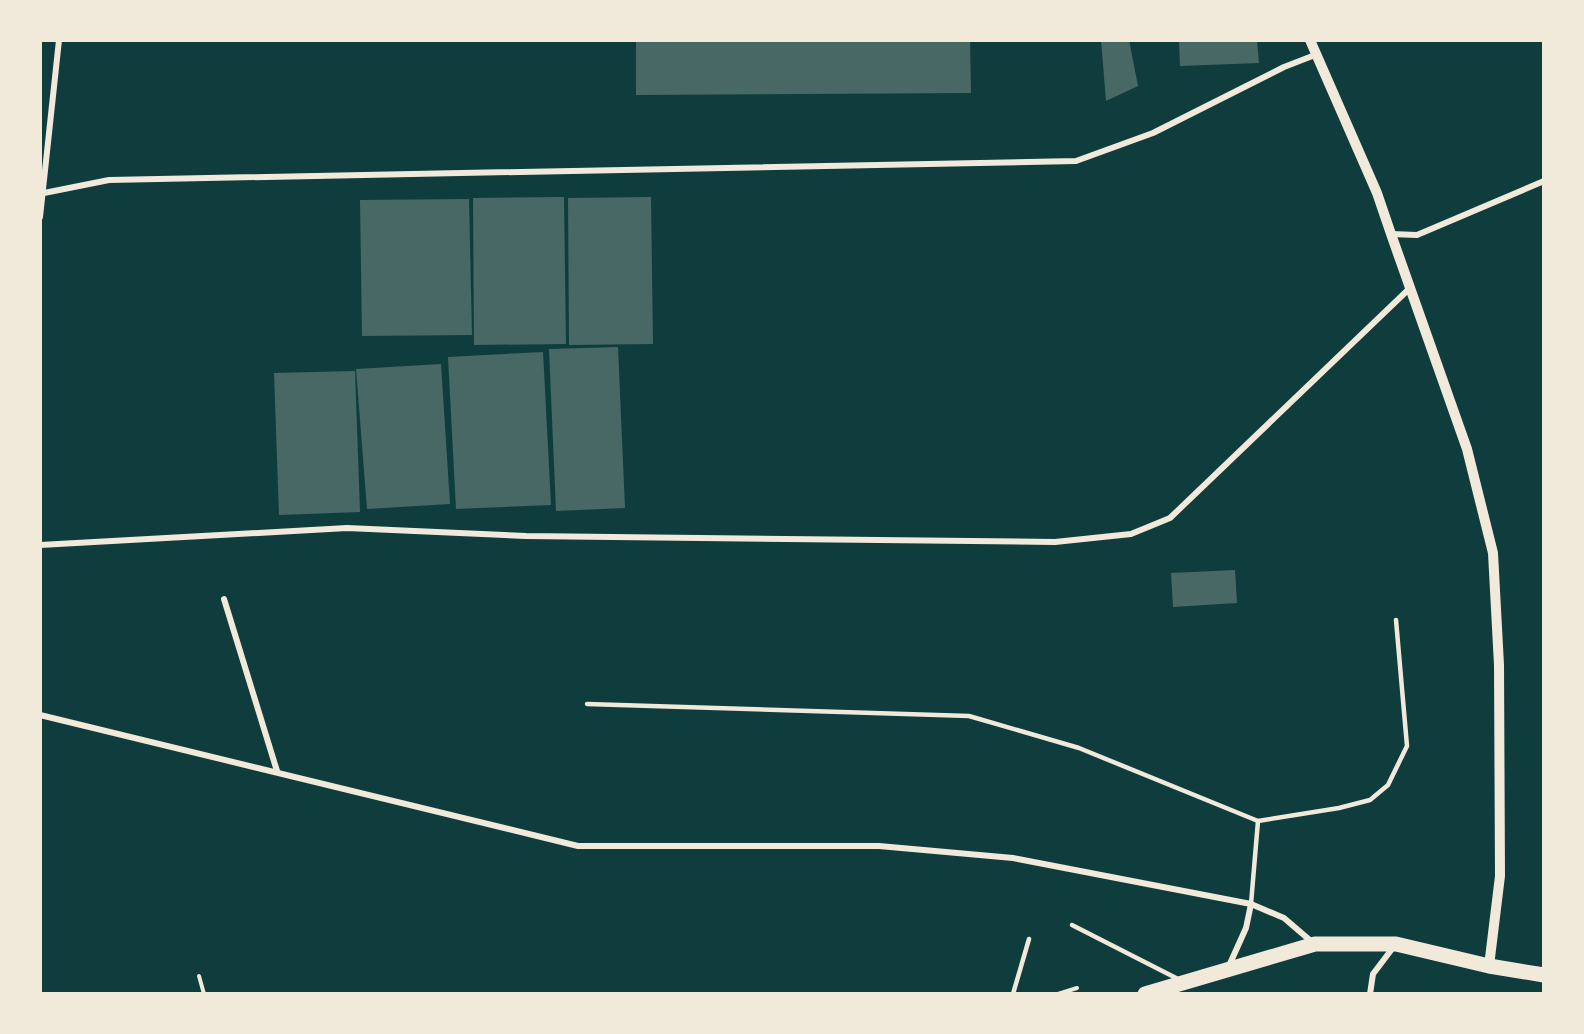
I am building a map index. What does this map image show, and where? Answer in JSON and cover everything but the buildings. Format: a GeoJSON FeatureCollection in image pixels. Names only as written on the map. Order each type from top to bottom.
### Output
{"type":"FeatureCollection","features":[{"type":"Feature","properties":{"kind":"main road"},"geometry":{"type":"LineString","coordinates":[[1145,993],[1315,944],[1395,944],[1489,966],[1544,975]]}},
{"type":"Feature","properties":{"kind":"street"},"geometry":{"type":"LineString","coordinates":[[40,217],[58,40]]}},
{"type":"Feature","properties":{"kind":"street"},"geometry":{"type":"LineString","coordinates":[[1310,40],[1377,193],[1467,448],[1493,553],[1499,664],[1500,876],[1489,966]]}},
{"type":"Feature","properties":{"kind":"street"},"geometry":{"type":"LineString","coordinates":[[44,193],[109,180],[1076,161],[1153,134],[1284,67],[1315,55]]}},
{"type":"Feature","properties":{"kind":"street"},"geometry":{"type":"LineString","coordinates":[[1391,234],[1417,235],[1544,181]]}},
{"type":"Feature","properties":{"kind":"street"},"geometry":{"type":"LineString","coordinates":[[40,545],[347,528],[526,536],[1043,542],[1131,534],[1170,518],[1410,288]]}},
{"type":"Feature","properties":{"kind":"street"},"geometry":{"type":"LineString","coordinates":[[224,599],[277,771]]}},
{"type":"Feature","properties":{"kind":"street"},"geometry":{"type":"LineString","coordinates":[[40,715],[578,846],[879,846],[1013,858],[1251,904],[1284,918],[1315,944]]}},
{"type":"Feature","properties":{"kind":"street"},"geometry":{"type":"LineString","coordinates":[[1228,969],[1246,928],[1251,904]]}},
{"type":"Feature","properties":{"kind":"street"},"geometry":{"type":"LineString","coordinates":[[1370,993],[1373,974],[1395,944]]}},
{"type":"Feature","properties":{"kind":"lane"},"geometry":{"type":"LineString","coordinates":[[587,704],[969,716],[1079,748],[1258,820],[1360,803],[1370,800],[1388,785],[1407,746],[1396,620]]}},
{"type":"Feature","properties":{"kind":"lane"},"geometry":{"type":"LineString","coordinates":[[1251,904],[1258,820]]}},
{"type":"Feature","properties":{"kind":"lane"},"geometry":{"type":"LineString","coordinates":[[1072,925],[1184,982]]}},
{"type":"Feature","properties":{"kind":"lane"},"geometry":{"type":"LineString","coordinates":[[1013,993],[1029,939]]}},
{"type":"Feature","properties":{"kind":"path"},"geometry":{"type":"LineString","coordinates":[[198,976],[204,993]]}},
{"type":"Feature","properties":{"kind":"path"},"geometry":{"type":"LineString","coordinates":[[1058,993],[1077,988]]}}]}
